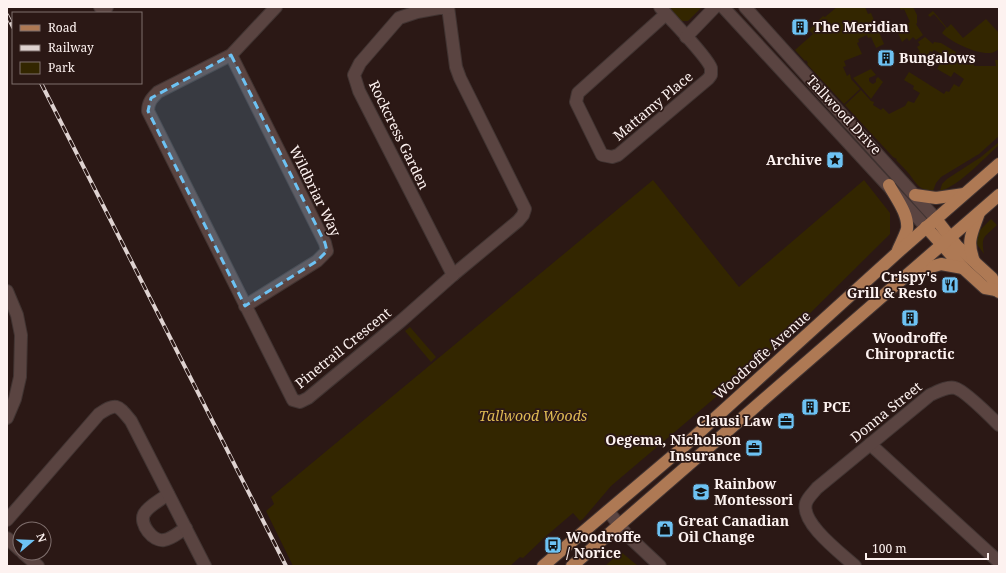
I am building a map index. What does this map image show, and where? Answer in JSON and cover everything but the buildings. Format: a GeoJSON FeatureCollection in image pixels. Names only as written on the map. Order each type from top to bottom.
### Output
{"type":"FeatureCollection","features":[{"type":"Feature","properties":{"kind":"main road","name":"Woodroffe Avenue"},"geometry":{"type":"LineString","coordinates":[[543,566],[682,448],[926,227],[999,164]]}},
{"type":"Feature","properties":{"kind":"main road"},"geometry":{"type":"LineString","coordinates":[[889,185],[905,214],[907,223],[906,230],[897,253]]}},
{"type":"Feature","properties":{"kind":"main road"},"geometry":{"type":"LineString","coordinates":[[915,195],[936,198],[964,194]]}},
{"type":"Feature","properties":{"kind":"main road"},"geometry":{"type":"LineString","coordinates":[[572,566],[999,195]]}},
{"type":"Feature","properties":{"kind":"main road"},"geometry":{"type":"LineString","coordinates":[[975,263],[970,250],[969,241],[978,213]]}},
{"type":"Feature","properties":{"kind":"main road","name":"Tallwood Drive"},"geometry":{"type":"LineString","coordinates":[[936,219],[945,241]]}},
{"type":"Feature","properties":{"kind":"main road","name":"Tallwood Drive"},"geometry":{"type":"LineString","coordinates":[[926,227],[945,241]]}},
{"type":"Feature","properties":{"kind":"main road"},"geometry":{"type":"LineString","coordinates":[[945,241],[975,263],[992,278],[998,291]]}},
{"type":"Feature","properties":{"kind":"main road"},"geometry":{"type":"LineString","coordinates":[[945,241],[963,268],[985,288],[998,291]]}},
{"type":"Feature","properties":{"kind":"main road"},"geometry":{"type":"LineString","coordinates":[[910,273],[942,264],[963,268]]}},
{"type":"Feature","properties":{"kind":"street"},"geometry":{"type":"LineString","coordinates":[[100,7],[107,7]]}},
{"type":"Feature","properties":{"kind":"street","name":"Pinetrail Crescent"},"geometry":{"type":"LineString","coordinates":[[276,7],[231,55],[158,92],[151,98],[148,104],[148,111],[293,400],[300,402],[308,398],[402,322],[453,275],[518,221],[523,215],[525,209],[460,78],[456,67],[448,7]]}},
{"type":"Feature","properties":{"kind":"street","name":"Rockcress Garden"},"geometry":{"type":"LineString","coordinates":[[448,7],[417,12],[399,18],[360,63],[354,75],[363,98],[453,275]]}},
{"type":"Feature","properties":{"kind":"street"},"geometry":{"type":"LineString","coordinates":[[686,37],[715,7]]}},
{"type":"Feature","properties":{"kind":"street","name":"Tallwood Drive"},"geometry":{"type":"LineString","coordinates":[[723,7],[889,185],[926,227]]}},
{"type":"Feature","properties":{"kind":"street","name":"Tallwood Drive"},"geometry":{"type":"LineString","coordinates":[[745,7],[936,219]]}},
{"type":"Feature","properties":{"kind":"street","name":"Mattamy Place"},"geometry":{"type":"LineString","coordinates":[[663,10],[708,62],[711,68],[711,75],[618,155],[612,158],[602,155],[576,102],[576,97],[578,93],[663,10]]}},
{"type":"Feature","properties":{"kind":"street","name":"Wildbriar Way"},"geometry":{"type":"LineString","coordinates":[[231,55],[325,243],[327,251],[317,261],[245,306]]}},
{"type":"Feature","properties":{"kind":"street"},"geometry":{"type":"LineString","coordinates":[[7,291],[17,314],[21,335],[20,377],[15,399],[7,418]]}},
{"type":"Feature","properties":{"kind":"street","name":"Donna Street"},"geometry":{"type":"LineString","coordinates":[[855,566],[819,534],[810,521],[806,512],[806,503],[817,488],[930,395],[946,388],[955,388],[972,400],[999,425]]}},
{"type":"Feature","properties":{"kind":"street"},"geometry":{"type":"LineString","coordinates":[[7,520],[99,414],[110,407],[120,408],[131,421],[205,566]]}},
{"type":"Feature","properties":{"kind":"street"},"geometry":{"type":"LineString","coordinates":[[870,444],[999,562]]}},
{"type":"Feature","properties":{"kind":"street"},"geometry":{"type":"LineString","coordinates":[[168,494],[144,514],[143,521],[148,532],[158,540],[164,540],[174,536],[186,528]]}},
{"type":"Feature","properties":{"kind":"street"},"geometry":{"type":"LineString","coordinates":[[608,511],[627,535],[660,566]]}},
{"type":"Feature","properties":{"kind":"highlighted area"},"geometry":{"type":"Polygon","coordinates":[[[231,55],[325,243],[327,251],[317,261],[245,306],[148,111],[151,98],[231,55]]]}},
{"type":"Feature","properties":{"kind":"green space"},"geometry":{"type":"Polygon","coordinates":[[[669,7],[702,7],[688,21],[681,21],[669,7]]]}},
{"type":"Feature","properties":{"kind":"green space"},"geometry":{"type":"Polygon","coordinates":[[[837,7],[865,7],[868,14],[871,13],[884,44],[876,48],[871,37],[868,38],[867,35],[858,39],[859,42],[857,43],[862,54],[844,61],[846,66],[843,67],[847,76],[850,74],[851,79],[860,89],[844,104],[807,64],[808,63],[806,60],[805,61],[795,50],[813,34],[809,30],[823,16],[825,17],[837,7]]]}},
{"type":"Feature","properties":{"kind":"green space"},"geometry":{"type":"Polygon","coordinates":[[[899,7],[913,7],[917,15],[916,24],[923,35],[916,40],[913,37],[909,41],[907,38],[902,42],[897,31],[908,26],[907,24],[910,22],[904,9],[901,10],[899,7]]]}},
{"type":"Feature","properties":{"kind":"green space"},"geometry":{"type":"Polygon","coordinates":[[[933,11],[947,28],[951,24],[963,38],[986,19],[999,33],[999,49],[992,53],[978,52],[951,40],[942,33],[946,28],[934,14],[930,17],[928,15],[933,11]]]}},
{"type":"Feature","properties":{"kind":"green space"},"geometry":{"type":"Polygon","coordinates":[[[925,37],[933,44],[934,42],[941,43],[956,52],[954,59],[969,65],[972,59],[975,59],[974,66],[996,66],[995,60],[999,60],[999,136],[979,154],[941,177],[936,183],[933,191],[922,188],[917,184],[896,160],[897,159],[893,157],[845,105],[861,90],[871,101],[874,102],[873,105],[881,110],[883,108],[889,114],[905,106],[908,101],[914,103],[920,93],[913,89],[914,86],[904,80],[909,72],[944,94],[946,91],[949,92],[954,84],[959,87],[964,79],[954,72],[951,77],[937,69],[943,59],[941,57],[942,54],[934,50],[932,52],[930,51],[924,61],[915,56],[920,52],[917,47],[920,45],[918,42],[925,37]]]}},
{"type":"Feature","properties":{"kind":"green space"},"geometry":{"type":"Polygon","coordinates":[[[871,69],[876,75],[869,78],[869,81],[873,84],[876,82],[878,77],[883,82],[871,99],[853,78],[871,69]]]}},
{"type":"Feature","properties":{"kind":"green space"},"geometry":{"type":"Polygon","coordinates":[[[999,142],[999,145],[963,178],[955,184],[940,191],[942,184],[947,179],[981,157],[999,142]]]}},
{"type":"Feature","properties":{"kind":"green space","name":"Tallwood Woods"},"geometry":{"type":"Polygon","coordinates":[[[653,180],[739,287],[864,180],[890,213],[890,234],[782,341],[611,486],[583,519],[580,521],[573,513],[523,558],[520,557],[510,566],[293,566],[266,511],[274,504],[271,497],[653,180]]]}},
{"type":"Feature","properties":{"kind":"green space"},"geometry":{"type":"Polygon","coordinates":[[[991,219],[997,225],[984,237],[984,254],[976,243],[976,234],[991,219]]]}},
{"type":"Feature","properties":{"kind":"green space"},"geometry":{"type":"Polygon","coordinates":[[[410,327],[436,357],[431,362],[405,331],[410,327]]]}},
{"type":"Feature","properties":{"kind":"green space"},"geometry":{"type":"Polygon","coordinates":[[[621,552],[638,566],[605,566],[621,552]]]}},
{"type":"Feature","properties":{"kind":"railway"},"geometry":{"type":"LineString","coordinates":[[7,15],[12,25]]}},
{"type":"Feature","properties":{"kind":"railway"},"geometry":{"type":"LineString","coordinates":[[42,84],[286,566]]}},
{"type":"Feature","properties":{"kind":"place","name":"The Meridian"},"geometry":{"type":"Point","coordinates":[800,27]}},
{"type":"Feature","properties":{"kind":"place","name":"Bungalows"},"geometry":{"type":"Point","coordinates":[886,58]}},
{"type":"Feature","properties":{"kind":"place","name":"Archive"},"geometry":{"type":"Point","coordinates":[835,160]}},
{"type":"Feature","properties":{"kind":"place","name":"Crispy's Grill & Resto"},"geometry":{"type":"Point","coordinates":[950,285]}},
{"type":"Feature","properties":{"kind":"place","name":"Woodroffe Chiropractic"},"geometry":{"type":"Point","coordinates":[910,318]}},
{"type":"Feature","properties":{"kind":"place","name":"PCE"},"geometry":{"type":"Point","coordinates":[810,407]}},
{"type":"Feature","properties":{"kind":"place","name":"Clausi Law"},"geometry":{"type":"Point","coordinates":[786,421]}},
{"type":"Feature","properties":{"kind":"place","name":"Oegema, Nicholson Insurance"},"geometry":{"type":"Point","coordinates":[754,448]}},
{"type":"Feature","properties":{"kind":"place","name":"Rainbow Montessori"},"geometry":{"type":"Point","coordinates":[701,492]}},
{"type":"Feature","properties":{"kind":"place","name":"Great Canadian Oil Change"},"geometry":{"type":"Point","coordinates":[665,529]}},
{"type":"Feature","properties":{"kind":"place","name":"Woodroffe / Norice"},"geometry":{"type":"Point","coordinates":[553,545]}}]}
